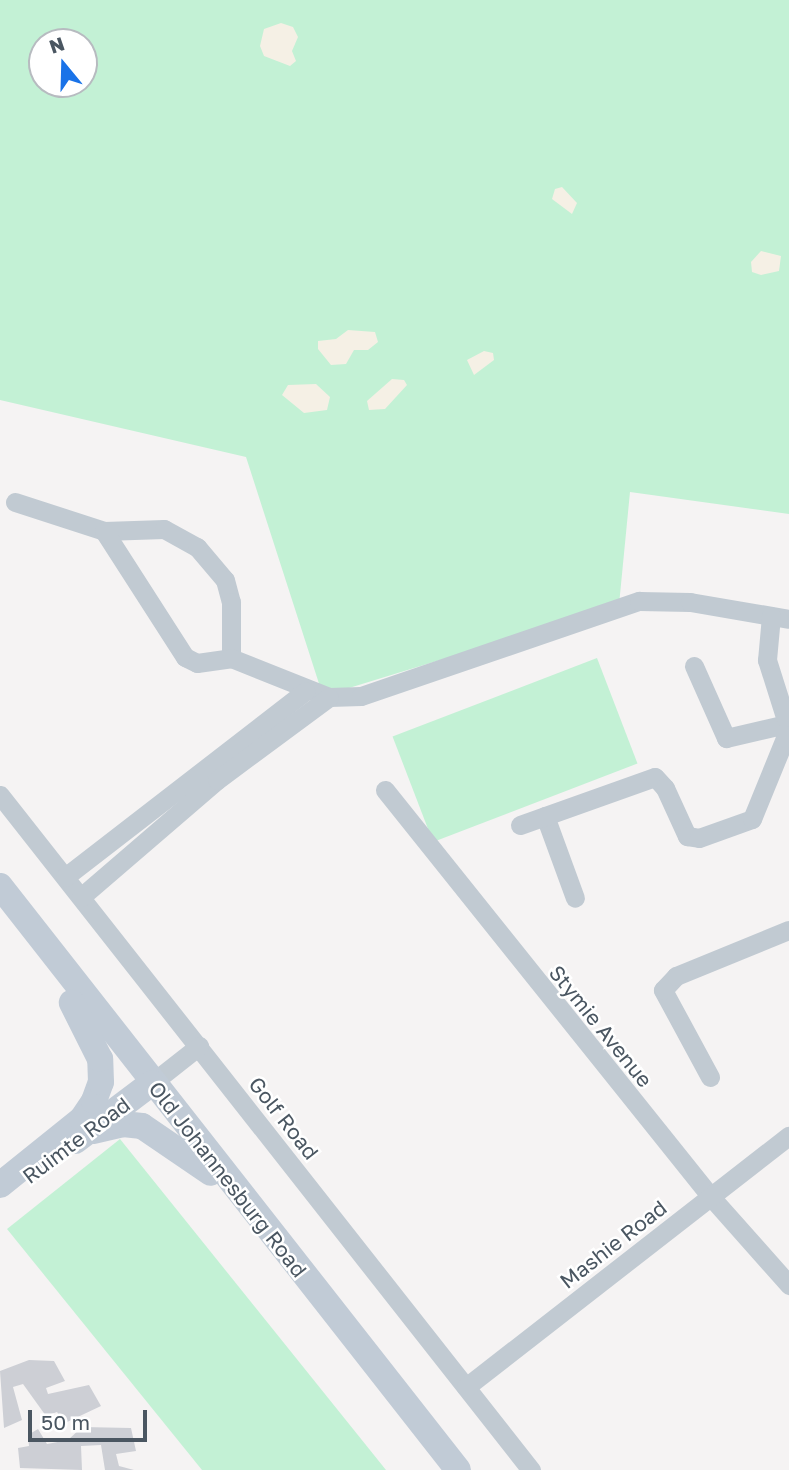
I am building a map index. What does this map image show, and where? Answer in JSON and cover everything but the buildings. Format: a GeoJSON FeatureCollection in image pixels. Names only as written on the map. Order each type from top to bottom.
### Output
{"type":"FeatureCollection","features":[{"type":"Feature","properties":{"kind":"main road","name":"Old Johannesburg Road"},"geometry":{"type":"LineString","coordinates":[[0,886],[458,1470]]}},
{"type":"Feature","properties":{"kind":"main road"},"geometry":{"type":"LineString","coordinates":[[0,1185],[82,1119],[101,1082],[92,1036],[41,959],[18,909]]}},
{"type":"Feature","properties":{"kind":"main road","name":"Ruimte Road"},"geometry":{"type":"LineString","coordinates":[[0,1197],[152,1083]]}},
{"type":"Feature","properties":{"kind":"main road"},"geometry":{"type":"LineString","coordinates":[[86,1133],[123,1124],[142,1126],[240,1195]]}},
{"type":"Feature","properties":{"kind":"street"},"geometry":{"type":"LineString","coordinates":[[15,502],[104,531],[164,529],[206,555],[225,580],[231,602],[231,657]]}},
{"type":"Feature","properties":{"kind":"street"},"geometry":{"type":"LineString","coordinates":[[104,531],[185,657],[197,663],[231,657],[306,691],[329,697],[360,696],[639,601],[690,602],[780,617],[768,660],[786,724],[758,811],[746,823],[699,838],[687,836],[665,788],[655,777],[520,825]]}},
{"type":"Feature","properties":{"kind":"street"},"geometry":{"type":"LineString","coordinates":[[694,666],[726,738],[786,724]]}},
{"type":"Feature","properties":{"kind":"street"},"geometry":{"type":"LineString","coordinates":[[65,877],[306,691]]}},
{"type":"Feature","properties":{"kind":"street"},"geometry":{"type":"LineString","coordinates":[[81,897],[217,780],[329,697]]}},
{"type":"Feature","properties":{"kind":"street","name":"Stymie Avenue"},"geometry":{"type":"LineString","coordinates":[[385,790],[710,1197],[789,1285]]}},
{"type":"Feature","properties":{"kind":"street","name":"Golf Road"},"geometry":{"type":"LineString","coordinates":[[0,795],[531,1470]]}},
{"type":"Feature","properties":{"kind":"street"},"geometry":{"type":"LineString","coordinates":[[545,816],[575,898]]}},
{"type":"Feature","properties":{"kind":"street"},"geometry":{"type":"LineString","coordinates":[[710,1077],[663,990],[676,976],[789,930]]}},
{"type":"Feature","properties":{"kind":"street"},"geometry":{"type":"LineString","coordinates":[[152,1083],[198,1046]]}},
{"type":"Feature","properties":{"kind":"street","name":"Mashie Road"},"geometry":{"type":"LineString","coordinates":[[466,1387],[789,1136]]}},
{"type":"Feature","properties":{"kind":"green space"},"geometry":{"type":"Polygon","coordinates":[[[0,0],[789,0],[789,514],[630,492],[619,605],[323,696],[246,457],[0,400],[0,0]]]}},
{"type":"Feature","properties":{"kind":"green space"},"geometry":{"type":"Polygon","coordinates":[[[597,658],[637,763],[433,842],[393,736],[597,658]]]}},
{"type":"Feature","properties":{"kind":"green space"},"geometry":{"type":"Polygon","coordinates":[[[120,1139],[386,1470],[202,1470],[7,1229],[120,1139]]]}},
{"type":"Feature","properties":{"kind":"sand"},"geometry":{"type":"Polygon","coordinates":[[[281,23],[293,27],[298,37],[292,51],[296,61],[290,66],[264,56],[260,46],[264,29],[281,23]]]}},
{"type":"Feature","properties":{"kind":"sand"},"geometry":{"type":"Polygon","coordinates":[[[562,187],[577,203],[572,214],[552,199],[555,189],[562,187]]]}},
{"type":"Feature","properties":{"kind":"sand"},"geometry":{"type":"Polygon","coordinates":[[[761,251],[781,256],[779,271],[761,275],[752,272],[751,262],[761,251]]]}},
{"type":"Feature","properties":{"kind":"sand"},"geometry":{"type":"Polygon","coordinates":[[[348,330],[375,332],[378,342],[368,350],[354,350],[346,364],[331,365],[318,349],[318,341],[336,339],[348,330]]]}},
{"type":"Feature","properties":{"kind":"sand"},"geometry":{"type":"Polygon","coordinates":[[[484,351],[493,353],[494,360],[474,375],[467,360],[484,351]]]}},
{"type":"Feature","properties":{"kind":"sand"},"geometry":{"type":"Polygon","coordinates":[[[392,379],[404,380],[407,385],[385,409],[369,410],[367,401],[392,379]]]}},
{"type":"Feature","properties":{"kind":"sand"},"geometry":{"type":"Polygon","coordinates":[[[316,384],[330,397],[327,410],[304,413],[282,395],[288,385],[316,384]]]}}]}
